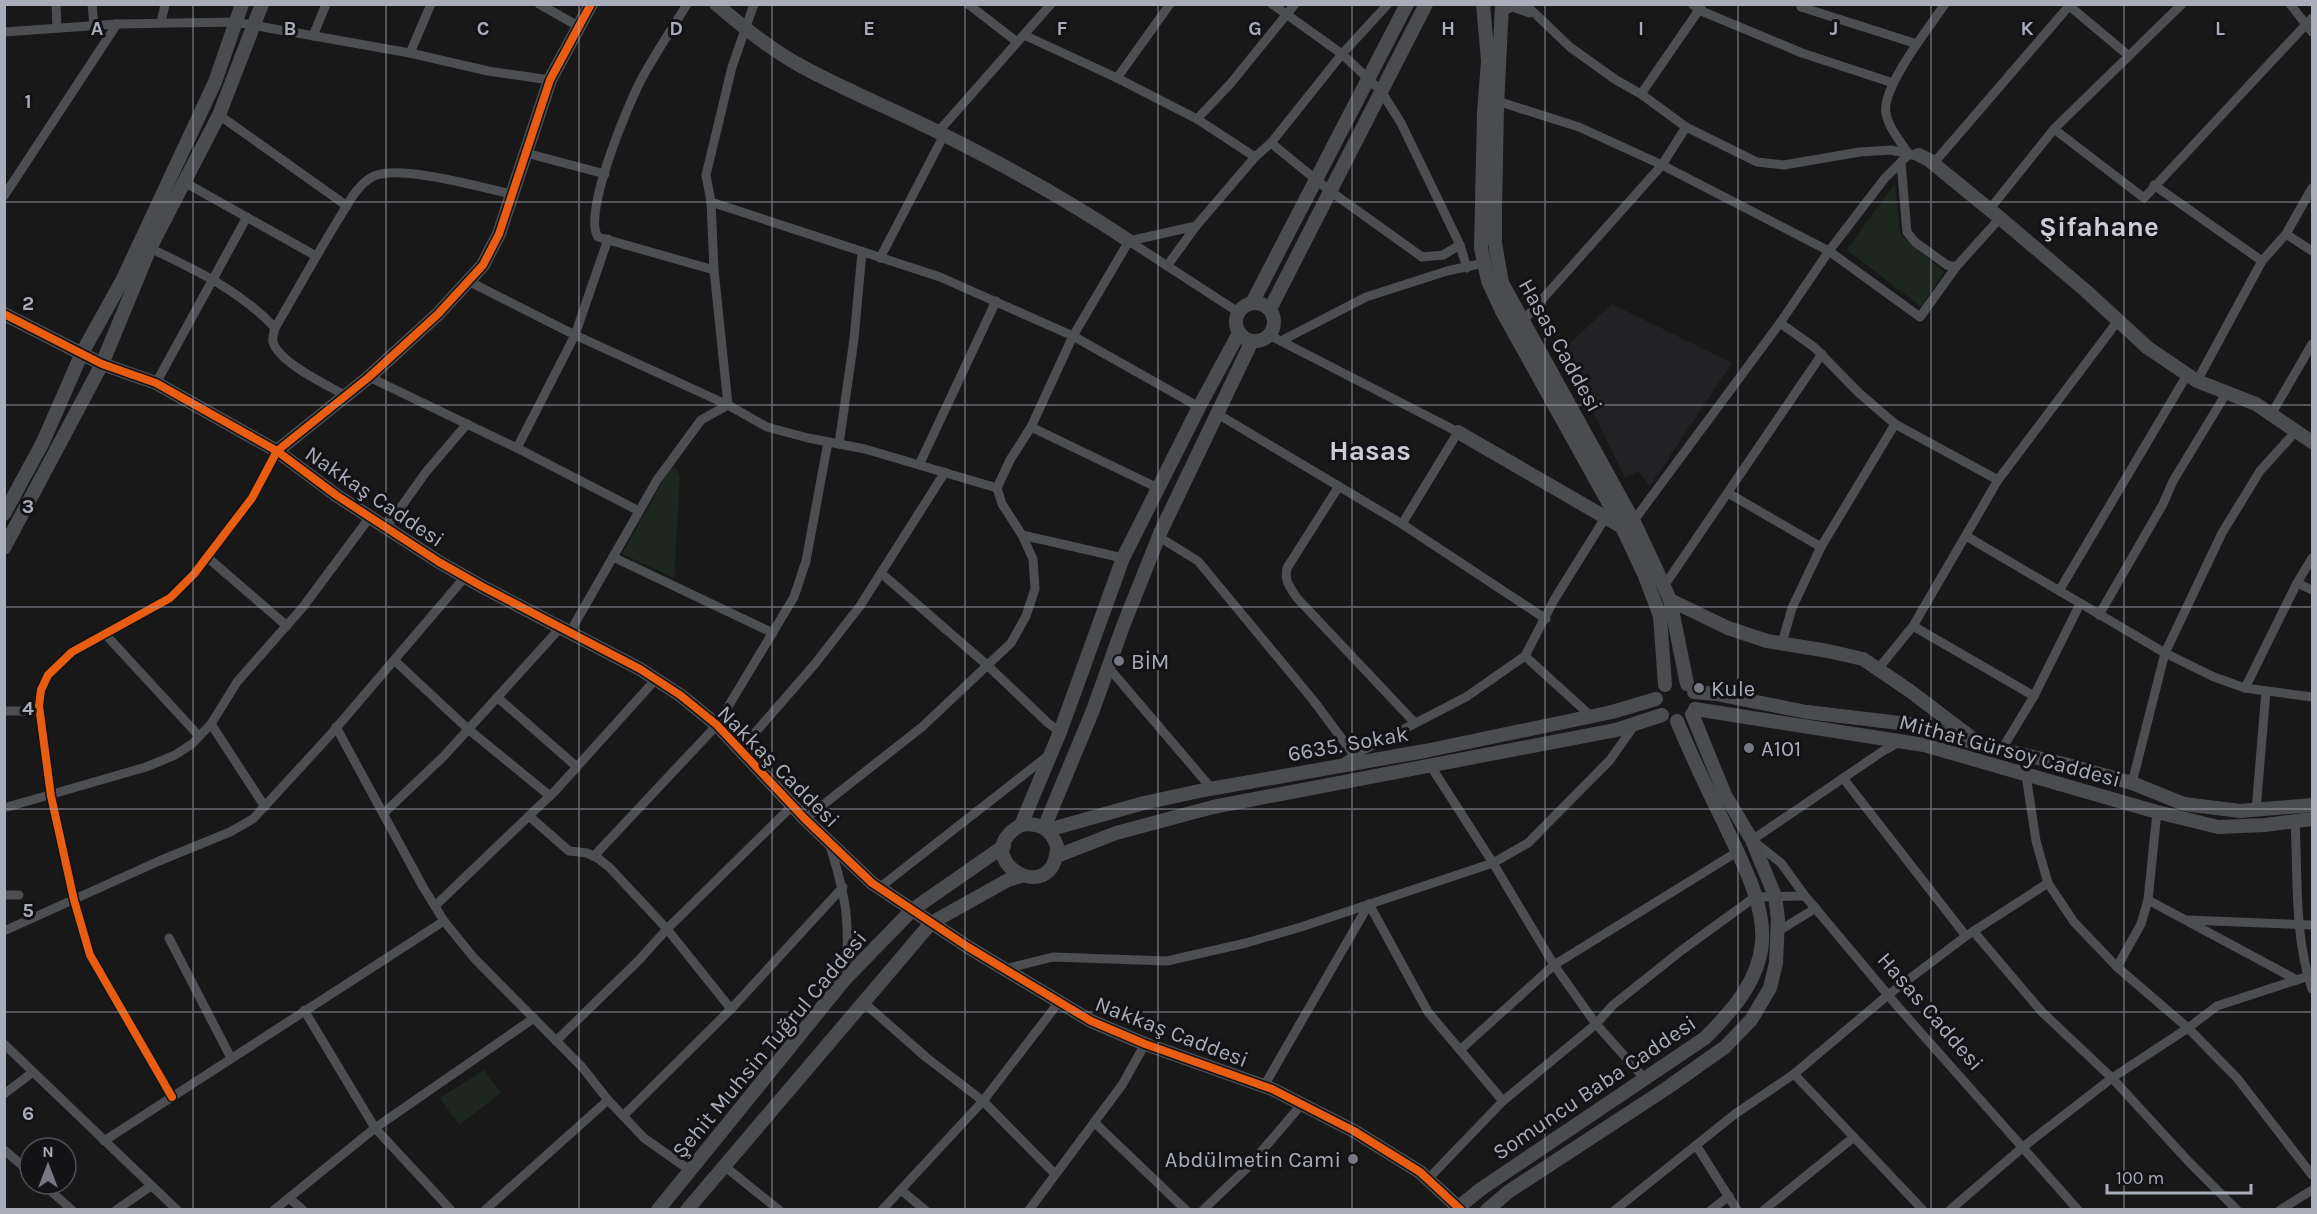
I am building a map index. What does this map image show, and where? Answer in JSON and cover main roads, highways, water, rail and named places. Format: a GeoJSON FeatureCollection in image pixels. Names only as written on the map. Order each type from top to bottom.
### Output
{"type":"FeatureCollection","features":[{"type":"Feature","properties":{"kind":"main road"},"geometry":{"type":"LineString","coordinates":[[4,514],[43,442],[82,353],[122,281],[215,82],[242,4]]}},
{"type":"Feature","properties":{"kind":"main road"},"geometry":{"type":"LineString","coordinates":[[4,548],[102,364],[150,248],[219,115],[262,4]]}},
{"type":"Feature","properties":{"kind":"main road"},"geometry":{"type":"LineString","coordinates":[[277,451],[369,377],[438,314],[483,265],[499,234],[550,80],[591,4]]}},
{"type":"Feature","properties":{"kind":"main road"},"geometry":{"type":"LineString","coordinates":[[716,4],[747,31],[800,65],[941,133],[1078,207],[1129,241]]}},
{"type":"Feature","properties":{"kind":"main road"},"geometry":{"type":"LineString","coordinates":[[1252,303],[1407,4]]}},
{"type":"Feature","properties":{"kind":"main road"},"geometry":{"type":"LineString","coordinates":[[1270,309],[1426,4]]}},
{"type":"Feature","properties":{"kind":"main road","name":"Hasas Caddesi"},"geometry":{"type":"LineString","coordinates":[[1483,4],[1488,61],[1480,207],[1484,263],[1488,281],[1502,311],[1671,600],[1690,688]]}},
{"type":"Feature","properties":{"kind":"main road","name":"Hasas Caddesi"},"geometry":{"type":"LineString","coordinates":[[1502,12],[1497,101],[1495,243],[1502,283],[1628,524],[1660,616],[1665,685]]}},
{"type":"Feature","properties":{"kind":"main road"},"geometry":{"type":"LineString","coordinates":[[1913,154],[1933,164],[1994,214],[2086,291],[2117,322],[2148,348],[2192,378],[2256,404],[2313,442]]}},
{"type":"Feature","properties":{"kind":"main road"},"geometry":{"type":"LineString","coordinates":[[1262,303],[1270,309],[1273,314],[1275,338],[1252,341],[1239,333],[1236,323],[1238,312],[1244,306],[1262,303]]}},
{"type":"Feature","properties":{"kind":"main road","name":"Nakkaş Caddesi"},"geometry":{"type":"LineString","coordinates":[[4,314],[102,364],[156,383],[277,451],[336,495],[465,577],[656,679],[717,724],[792,806],[879,888],[1004,969],[1091,1021],[1144,1044],[1263,1086],[1354,1131],[1428,1179],[1458,1209]]}},
{"type":"Feature","properties":{"kind":"main road"},"geometry":{"type":"LineString","coordinates":[[1021,825],[1031,824],[1046,829],[1057,846],[1057,856],[1053,865],[1047,872],[1030,878],[1020,876],[1006,864],[1004,846],[1007,837],[1021,825],[1051,754],[1124,558],[1199,406],[1239,333]]}},
{"type":"Feature","properties":{"kind":"main road"},"geometry":{"type":"LineString","coordinates":[[1046,829],[1159,537],[1252,341]]}},
{"type":"Feature","properties":{"kind":"main road"},"geometry":{"type":"LineString","coordinates":[[1458,432],[1605,518],[1628,524]]}},
{"type":"Feature","properties":{"kind":"main road","name":"Mithat Gürsoy Caddesi"},"geometry":{"type":"LineString","coordinates":[[1671,600],[1728,628],[1767,641],[1863,659],[1981,745]]}},
{"type":"Feature","properties":{"kind":"main road"},"geometry":{"type":"LineString","coordinates":[[1676,681],[1690,688],[1694,711],[1677,722],[1666,719],[1656,699],[1658,694],[1665,685],[1676,681]]}},
{"type":"Feature","properties":{"kind":"main road","name":"Mithat Gürsoy Caddesi"},"geometry":{"type":"LineString","coordinates":[[1690,688],[1807,712],[1917,725],[1981,745],[2132,783],[2184,804],[2211,809],[2256,810],[2313,805]]}},
{"type":"Feature","properties":{"kind":"main road","name":"6635. Sokak"},"geometry":{"type":"LineString","coordinates":[[1046,829],[1144,803],[1592,717],[1640,706],[1656,699]]}},
{"type":"Feature","properties":{"kind":"main road","name":"Mithat Gürsoy Caddesi"},"geometry":{"type":"LineString","coordinates":[[1694,711],[1924,745],[2157,812],[2218,826],[2265,825],[2313,819]]}},
{"type":"Feature","properties":{"kind":"main road","name":"Somuncu Baba Caddesi"},"geometry":{"type":"LineString","coordinates":[[1487,1209],[1508,1192],[1667,1088],[1725,1047],[1751,1020],[1770,988],[1776,963],[1775,896],[1752,840],[1725,795],[1694,711]]}},
{"type":"Feature","properties":{"kind":"main road","name":"6635. Sokak"},"geometry":{"type":"LineString","coordinates":[[1057,856],[1116,833],[1202,810],[1617,730],[1662,715]]}},
{"type":"Feature","properties":{"kind":"main road","name":"Somuncu Baba Caddesi"},"geometry":{"type":"LineString","coordinates":[[1458,1209],[1481,1189],[1705,1038],[1728,1015],[1744,994],[1755,971],[1762,941],[1753,885],[1677,722]]}},
{"type":"Feature","properties":{"kind":"main road","name":"Şehit Muhsin Tuğrul Caddesi"},"geometry":{"type":"LineString","coordinates":[[658,1209],[845,979],[912,910],[1004,846]]}},
{"type":"Feature","properties":{"kind":"main road","name":"Şehit Muhsin Tuğrul Caddesi"},"geometry":{"type":"LineString","coordinates":[[687,1209],[931,923],[1008,880],[1020,876]]}},
{"type":"Feature","properties":{"kind":"place","name":"BİM"},"geometry":{"type":"Point","coordinates":[1119,661]}},
{"type":"Feature","properties":{"kind":"place","name":"Kule"},"geometry":{"type":"Point","coordinates":[1699,688]}},
{"type":"Feature","properties":{"kind":"place","name":"A101"},"geometry":{"type":"Point","coordinates":[1749,748]}},
{"type":"Feature","properties":{"kind":"place","name":"Abdülmetin Cami"},"geometry":{"type":"Point","coordinates":[1353,1159]}},
{"type":"Feature","properties":{"kind":"district","name":"Şifahane"},"geometry":{"type":"Point","coordinates":[2099,226]}},
{"type":"Feature","properties":{"kind":"district","name":"Hasas"},"geometry":{"type":"Point","coordinates":[1370,450]}}]}
